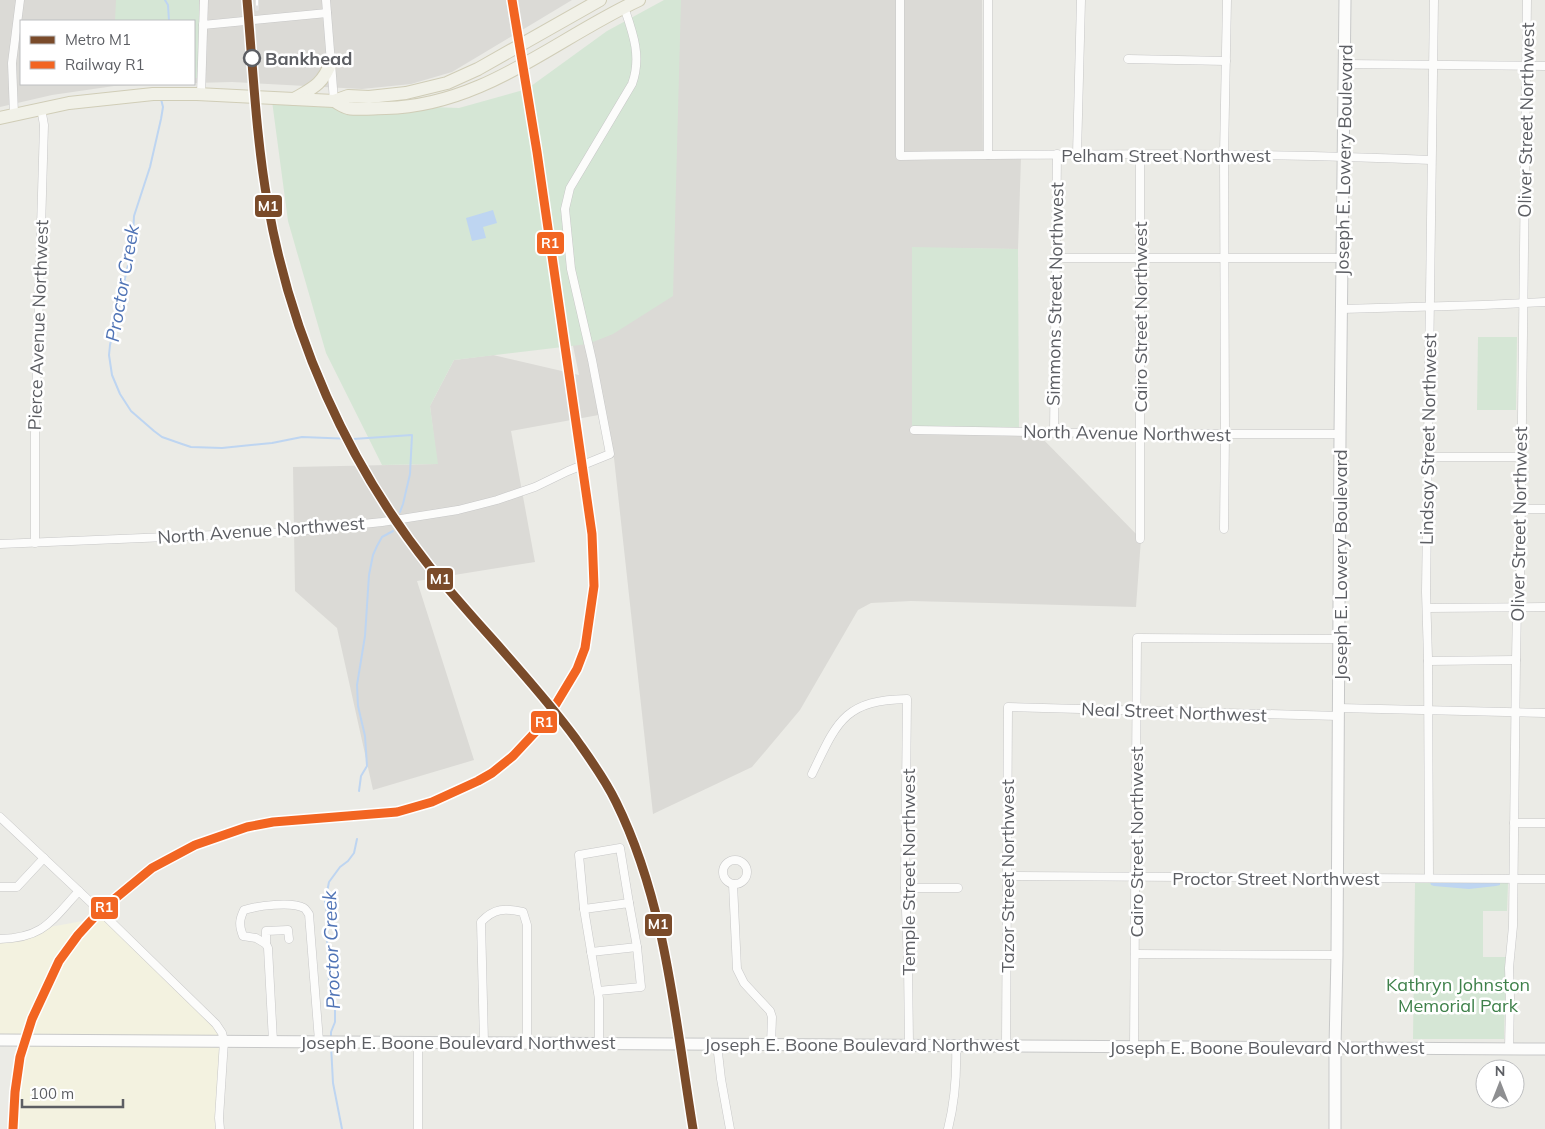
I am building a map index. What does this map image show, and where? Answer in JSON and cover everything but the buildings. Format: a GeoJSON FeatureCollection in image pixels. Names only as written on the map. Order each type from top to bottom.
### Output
{"type":"FeatureCollection","features":[{"type":"Feature","properties":{"kind":"main road"},"geometry":{"type":"LineString","coordinates":[[0,118],[81,101],[153,94],[202,94],[334,101],[348,96],[369,97],[406,93],[447,83],[478,69],[600,0]]}},
{"type":"Feature","properties":{"kind":"main road"},"geometry":{"type":"LineString","coordinates":[[334,101],[348,108],[391,108],[438,102],[466,93],[496,80],[623,3],[639,0]]}},
{"type":"Feature","properties":{"kind":"main road","name":"Joseph E. Lowery Boulevard"},"geometry":{"type":"LineString","coordinates":[[1335,1129],[1334,1046],[1338,878],[1340,434],[1345,0]]}},
{"type":"Feature","properties":{"kind":"main road"},"geometry":{"type":"LineString","coordinates":[[294,99],[321,82],[331,62]]}},
{"type":"Feature","properties":{"kind":"main road","name":"Joseph E. Boone Boulevard Northwest"},"geometry":{"type":"LineString","coordinates":[[0,1040],[1334,1046],[1545,1049]]}},
{"type":"Feature","properties":{"kind":"street"},"geometry":{"type":"LineString","coordinates":[[14,114],[12,63],[20,0]]}},
{"type":"Feature","properties":{"kind":"street"},"geometry":{"type":"LineString","coordinates":[[202,94],[204,0]]}},
{"type":"Feature","properties":{"kind":"street"},"geometry":{"type":"LineString","coordinates":[[326,0],[334,101]]}},
{"type":"Feature","properties":{"kind":"street","name":"Pelham Street Northwest"},"geometry":{"type":"LineString","coordinates":[[900,0],[900,156],[1140,154],[1344,156],[1431,160]]}},
{"type":"Feature","properties":{"kind":"street"},"geometry":{"type":"LineString","coordinates":[[988,0],[988,155]]}},
{"type":"Feature","properties":{"kind":"street"},"geometry":{"type":"LineString","coordinates":[[1077,154],[1081,0]]}},
{"type":"Feature","properties":{"kind":"street"},"geometry":{"type":"LineString","coordinates":[[1224,529],[1224,155],[1227,0]]}},
{"type":"Feature","properties":{"kind":"street","name":"Lindsay Street Northwest"},"geometry":{"type":"LineString","coordinates":[[1429,878],[1427,457],[1434,0]]}},
{"type":"Feature","properties":{"kind":"street","name":"Oliver Street Northwest"},"geometry":{"type":"LineString","coordinates":[[1509,1049],[1509,968],[1513,926],[1514,878],[1517,607],[1520,583],[1527,0]]}},
{"type":"Feature","properties":{"kind":"street","name":"North Avenue Northwest"},"geometry":{"type":"LineString","coordinates":[[0,544],[296,531],[372,523],[458,510],[497,500],[535,487],[610,454],[592,360],[571,269],[565,210],[570,188],[635,76],[637,51],[623,3]]}},
{"type":"Feature","properties":{"kind":"street"},"geometry":{"type":"LineString","coordinates":[[203,25],[326,13]]}},
{"type":"Feature","properties":{"kind":"street"},"geometry":{"type":"LineString","coordinates":[[1128,59],[1226,61]]}},
{"type":"Feature","properties":{"kind":"street"},"geometry":{"type":"LineString","coordinates":[[1345,64],[1545,66]]}},
{"type":"Feature","properties":{"kind":"street","name":"Pierce Avenue Northwest"},"geometry":{"type":"LineString","coordinates":[[34,543],[35,434],[44,125],[41,108]]}},
{"type":"Feature","properties":{"kind":"street","name":"Simmons Street Northwest"},"geometry":{"type":"LineString","coordinates":[[1054,433],[1057,154]]}},
{"type":"Feature","properties":{"kind":"street","name":"Cairo Street Northwest"},"geometry":{"type":"LineString","coordinates":[[1140,154],[1140,539]]}},
{"type":"Feature","properties":{"kind":"street"},"geometry":{"type":"LineString","coordinates":[[1056,258],[1343,258]]}},
{"type":"Feature","properties":{"kind":"street"},"geometry":{"type":"LineString","coordinates":[[1342,309],[1545,302]]}},
{"type":"Feature","properties":{"kind":"street","name":"North Avenue Northwest"},"geometry":{"type":"LineString","coordinates":[[914,430],[1140,434],[1340,434]]}},
{"type":"Feature","properties":{"kind":"street"},"geometry":{"type":"LineString","coordinates":[[1427,457],[1521,457]]}},
{"type":"Feature","properties":{"kind":"street"},"geometry":{"type":"LineString","coordinates":[[1521,509],[1545,509]]}},
{"type":"Feature","properties":{"kind":"street"},"geometry":{"type":"LineString","coordinates":[[1427,608],[1545,607]]}},
{"type":"Feature","properties":{"kind":"street","name":"Cairo Street Northwest"},"geometry":{"type":"LineString","coordinates":[[1134,1046],[1137,638],[1340,639]]}},
{"type":"Feature","properties":{"kind":"street"},"geometry":{"type":"LineString","coordinates":[[1428,660],[1516,660]]}},
{"type":"Feature","properties":{"kind":"street","name":"Temple Street Northwest"},"geometry":{"type":"LineString","coordinates":[[812,774],[832,732],[850,713],[875,701],[907,699],[905,888],[909,1044]]}},
{"type":"Feature","properties":{"kind":"street","name":"Neal Street Northwest"},"geometry":{"type":"LineString","coordinates":[[1008,707],[1137,711],[1545,713]]}},
{"type":"Feature","properties":{"kind":"street","name":"Tazor Street Northwest"},"geometry":{"type":"LineString","coordinates":[[1006,1045],[1008,707]]}},
{"type":"Feature","properties":{"kind":"street"},"geometry":{"type":"LineString","coordinates":[[0,817],[216,1024],[222,1033],[224,1041],[220,1129]]}},
{"type":"Feature","properties":{"kind":"street"},"geometry":{"type":"LineString","coordinates":[[1514,823],[1545,823]]}},
{"type":"Feature","properties":{"kind":"street"},"geometry":{"type":"LineString","coordinates":[[598,991],[641,987],[637,947],[620,848],[579,855],[584,909],[598,991],[600,1042]]}},
{"type":"Feature","properties":{"kind":"street"},"geometry":{"type":"LineString","coordinates":[[0,888],[17,887],[44,858]]}},
{"type":"Feature","properties":{"kind":"street","name":"Proctor Street Northwest"},"geometry":{"type":"LineString","coordinates":[[1008,876],[1545,879]]}},
{"type":"Feature","properties":{"kind":"street"},"geometry":{"type":"LineString","coordinates":[[732,884],[737,969],[744,982],[770,1011],[772,1017],[771,1044]]}},
{"type":"Feature","properties":{"kind":"street"},"geometry":{"type":"LineString","coordinates":[[905,888],[958,888]]}},
{"type":"Feature","properties":{"kind":"street"},"geometry":{"type":"LineString","coordinates":[[0,939],[34,934],[45,928],[79,891]]}},
{"type":"Feature","properties":{"kind":"street"},"geometry":{"type":"LineString","coordinates":[[584,909],[629,903]]}},
{"type":"Feature","properties":{"kind":"street"},"geometry":{"type":"LineString","coordinates":[[266,944],[256,938],[243,936],[239,928],[244,910],[257,906],[284,905],[304,908],[309,914],[322,1041]]}},
{"type":"Feature","properties":{"kind":"street"},"geometry":{"type":"LineString","coordinates":[[484,1042],[481,922],[489,914],[512,909],[523,912],[527,925],[527,1042]]}},
{"type":"Feature","properties":{"kind":"street"},"geometry":{"type":"LineString","coordinates":[[273,1041],[266,931],[288,930],[289,939]]}},
{"type":"Feature","properties":{"kind":"street"},"geometry":{"type":"LineString","coordinates":[[591,952],[637,947]]}},
{"type":"Feature","properties":{"kind":"street"},"geometry":{"type":"LineString","coordinates":[[1135,954],[1337,955]]}},
{"type":"Feature","properties":{"kind":"street"},"geometry":{"type":"LineString","coordinates":[[418,1042],[418,1129]]}},
{"type":"Feature","properties":{"kind":"street"},"geometry":{"type":"LineString","coordinates":[[717,1044],[730,1129]]}},
{"type":"Feature","properties":{"kind":"street"},"geometry":{"type":"LineString","coordinates":[[948,1129],[955,1103],[956,1045]]}},
{"type":"Feature","properties":{"kind":"shaded area"},"geometry":{"type":"Polygon","coordinates":[[[0,0],[572,0],[452,72],[411,84],[362,89],[232,82],[195,83],[195,20],[20,20],[20,85],[144,85],[114,86],[52,95],[0,107],[0,0]]]}},
{"type":"Feature","properties":{"kind":"shaded area"},"geometry":{"type":"Polygon","coordinates":[[[669,0],[982,0],[983,158],[1021,158],[1018,249],[912,248],[912,433],[1037,433],[1141,539],[1136,607],[911,601],[871,603],[858,610],[800,710],[752,767],[653,814],[614,458],[604,414],[511,431],[535,562],[417,581],[474,760],[373,790],[337,628],[295,591],[293,467],[437,464],[430,406],[454,360],[493,355],[579,375],[571,336],[669,0]]]}},
{"type":"Feature","properties":{"kind":"shaded area"},"geometry":{"type":"Polygon","coordinates":[[[105,917],[222,1033],[220,1129],[14,1129],[12,1109],[26,1038],[0,1038],[0,936],[105,917]]]}},
{"type":"Feature","properties":{"kind":"green space"},"geometry":{"type":"Polygon","coordinates":[[[116,0],[199,0],[199,78],[195,78],[195,20],[115,20],[116,0]]]}},
{"type":"Feature","properties":{"kind":"green space"},"geometry":{"type":"Polygon","coordinates":[[[664,0],[681,0],[673,296],[613,334],[588,344],[454,360],[430,406],[438,464],[382,465],[326,353],[288,221],[272,101],[459,108],[527,89],[607,31],[664,0]]]}},
{"type":"Feature","properties":{"kind":"green space"},"geometry":{"type":"Polygon","coordinates":[[[912,247],[1018,249],[1019,433],[912,433],[912,247]]]}},
{"type":"Feature","properties":{"kind":"green space"},"geometry":{"type":"Polygon","coordinates":[[[1478,337],[1517,337],[1516,410],[1477,410],[1478,337]]]}},
{"type":"Feature","properties":{"kind":"green space","name":"Kathryn Johnston Memorial Park"},"geometry":{"type":"Polygon","coordinates":[[[1415,883],[1508,883],[1507,911],[1483,911],[1483,957],[1506,957],[1504,1039],[1413,1039],[1415,883]]]}},
{"type":"Feature","properties":{"kind":"water"},"geometry":{"type":"Polygon","coordinates":[[[493,210],[497,223],[483,227],[486,238],[472,241],[466,218],[493,210]]]}},
{"type":"Feature","properties":{"kind":"water"},"geometry":{"type":"Polygon","coordinates":[[[1430,882],[1500,882],[1500,885],[1469,889],[1434,886],[1430,882]]]}},
{"type":"Feature","properties":{"kind":"waterway","name":"Proctor Creek"},"geometry":{"type":"LineString","coordinates":[[165,0],[168,5],[169,20]]}},
{"type":"Feature","properties":{"kind":"waterway","name":"Proctor Creek"},"geometry":{"type":"LineString","coordinates":[[161,99],[163,107],[161,119],[150,167],[134,216],[130,256],[110,345],[109,355],[112,375],[120,394],[131,411],[162,437],[191,447],[222,448],[272,443],[302,437],[353,439],[412,435],[410,474],[400,512]]}},
{"type":"Feature","properties":{"kind":"waterway","name":"Proctor Creek"},"geometry":{"type":"LineString","coordinates":[[359,791],[361,776],[367,766],[365,736],[358,706],[357,685],[365,636],[369,575],[377,546],[382,537],[393,531]]}},
{"type":"Feature","properties":{"kind":"waterway","name":"Proctor Creek"},"geometry":{"type":"LineString","coordinates":[[331,1038],[335,1022],[335,1002],[329,983],[328,919],[325,902],[329,882],[354,853],[357,839]]}},
{"type":"Feature","properties":{"kind":"waterway","name":"Proctor Creek"},"geometry":{"type":"LineString","coordinates":[[331,1045],[333,1083],[342,1129]]}},
{"type":"Feature","properties":{"kind":"railway"},"geometry":{"type":"LineString","coordinates":[[247,0],[248,9]]}},
{"type":"Feature","properties":{"kind":"railway"},"geometry":{"type":"LineString","coordinates":[[257,0],[257,9]]}},
{"type":"Feature","properties":{"kind":"railway"},"geometry":{"type":"LineString","coordinates":[[13,1129],[15,1092],[20,1057],[32,1019],[59,961],[78,935],[100,911],[152,868],[195,845],[247,827],[273,822],[397,812],[432,802],[478,781],[492,773],[513,756],[541,726],[577,669],[585,648],[594,586],[592,534],[537,152],[512,0]]}},
{"type":"Feature","properties":{"kind":"metro line","name":"M1"},"geometry":{"type":"LineString","coordinates":[[247,0],[258,129],[268,205],[278,254],[307,350],[348,441],[400,527],[448,589],[559,716],[597,769],[616,802],[647,880],[658,921],[674,1004],[693,1129]]}},
{"type":"Feature","properties":{"kind":"rail line","name":"R1"},"geometry":{"type":"LineString","coordinates":[[13,1129],[15,1092],[20,1057],[32,1019],[59,961],[78,935],[100,911],[152,868],[195,845],[247,827],[273,822],[397,812],[432,802],[478,781],[492,773],[513,756],[541,726],[577,669],[585,648],[594,586],[592,534],[537,152],[512,0]]}},
{"type":"Feature","properties":{"kind":"place","name":"Bankhead"},"geometry":{"type":"Point","coordinates":[252,58]}}]}
